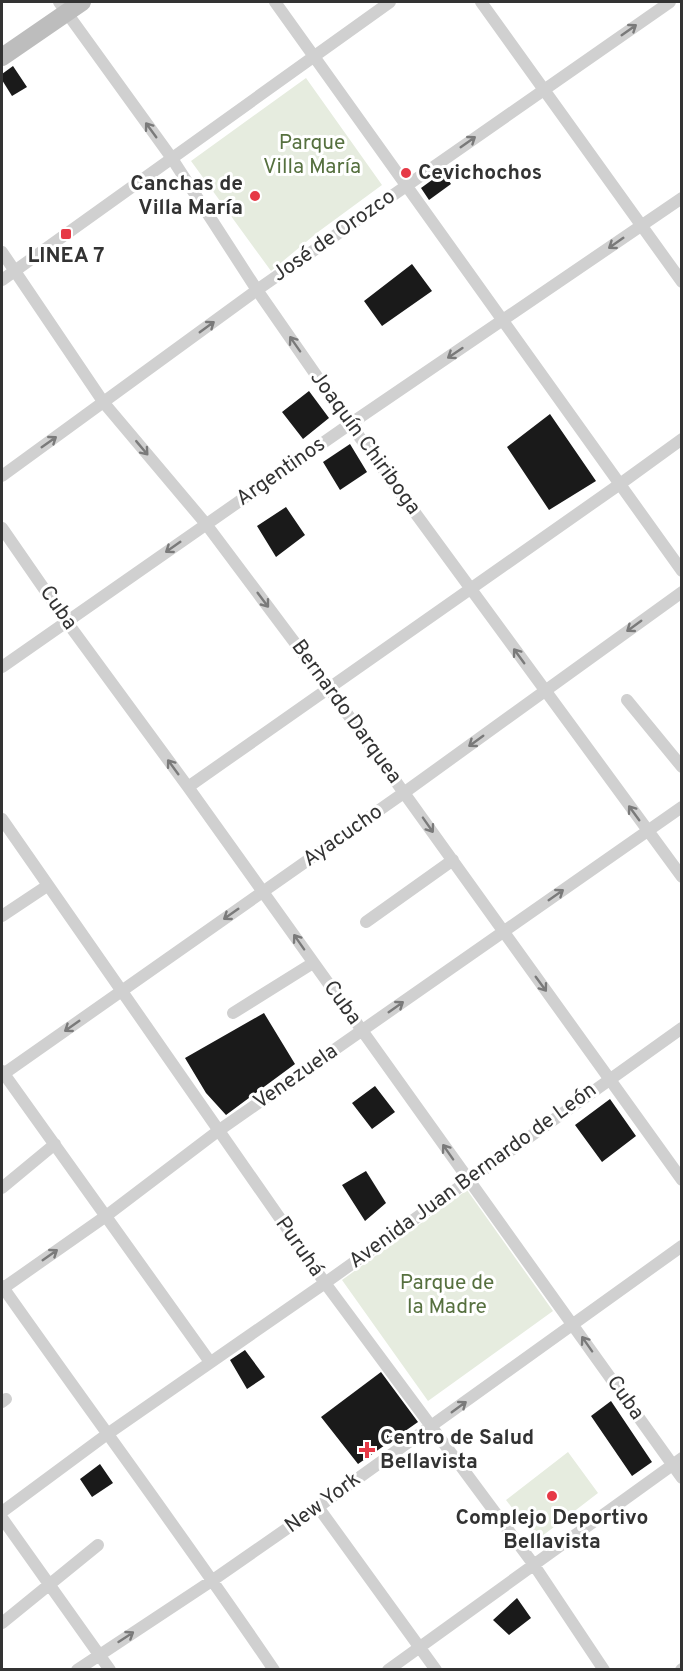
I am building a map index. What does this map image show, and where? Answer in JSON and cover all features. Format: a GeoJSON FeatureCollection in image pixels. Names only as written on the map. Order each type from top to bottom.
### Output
{"type":"FeatureCollection","features":[{"type":"Feature","properties":{"kind":"main road"},"geometry":{"type":"LineString","coordinates":[[2,57],[63,7],[82,2]]}},
{"type":"Feature","properties":{"kind":"street"},"geometry":{"type":"LineString","coordinates":[[275,2],[681,571]]}},
{"type":"Feature","properties":{"kind":"street"},"geometry":{"type":"LineString","coordinates":[[2,280],[390,2]]}},
{"type":"Feature","properties":{"kind":"street"},"geometry":{"type":"LineString","coordinates":[[482,2],[681,282]]}},
{"type":"Feature","properties":{"kind":"street","name":"José de Orozco"},"geometry":{"type":"LineString","coordinates":[[2,476],[258,290],[670,2]]}},
{"type":"Feature","properties":{"kind":"street","name":"Joaquín Chiriboga"},"geometry":{"type":"LineString","coordinates":[[63,7],[171,157],[350,424],[681,877]]}},
{"type":"Feature","properties":{"kind":"street","name":"Argentinos"},"geometry":{"type":"LineString","coordinates":[[2,667],[350,424],[681,198]]}},
{"type":"Feature","properties":{"kind":"street","name":"Bernardo Darquea"},"geometry":{"type":"LineString","coordinates":[[2,252],[104,403],[206,524],[328,687],[681,1180]]}},
{"type":"Feature","properties":{"kind":"street"},"geometry":{"type":"LineString","coordinates":[[188,787],[681,439]]}},
{"type":"Feature","properties":{"kind":"street","name":"Cuba"},"geometry":{"type":"LineString","coordinates":[[2,528],[67,622],[468,1179],[677,1461],[681,1478]]}},
{"type":"Feature","properties":{"kind":"street","name":"Ayacucho"},"geometry":{"type":"LineString","coordinates":[[2,1073],[405,792],[681,592]]}},
{"type":"Feature","properties":{"kind":"street"},"geometry":{"type":"LineString","coordinates":[[627,700],[681,767]]}},
{"type":"Feature","properties":{"kind":"street","name":"Venezuela"},"geometry":{"type":"LineString","coordinates":[[2,1288],[106,1216],[218,1131],[681,807]]}},
{"type":"Feature","properties":{"kind":"street","name":"Puruhá"},"geometry":{"type":"LineString","coordinates":[[2,819],[325,1283],[534,1565],[603,1670]]}},
{"type":"Feature","properties":{"kind":"street"},"geometry":{"type":"LineString","coordinates":[[366,922],[453,860]]}},
{"type":"Feature","properties":{"kind":"street"},"geometry":{"type":"LineString","coordinates":[[2,916],[47,886]]}},
{"type":"Feature","properties":{"kind":"street"},"geometry":{"type":"LineString","coordinates":[[233,1013],[313,963]]}},
{"type":"Feature","properties":{"kind":"street","name":"Avenida Juan Bernardo de León"},"geometry":{"type":"LineString","coordinates":[[2,1512],[106,1435],[325,1283],[681,1029]]}},
{"type":"Feature","properties":{"kind":"street"},"geometry":{"type":"LineString","coordinates":[[2,1073],[210,1362]]}},
{"type":"Feature","properties":{"kind":"street"},"geometry":{"type":"LineString","coordinates":[[2,1188],[55,1144]]}},
{"type":"Feature","properties":{"kind":"street","name":"New York"},"geometry":{"type":"LineString","coordinates":[[77,1670],[213,1580],[432,1427],[681,1246]]}},
{"type":"Feature","properties":{"kind":"street"},"geometry":{"type":"LineString","coordinates":[[2,1288],[106,1435],[213,1580],[274,1670]]}},
{"type":"Feature","properties":{"kind":"street"},"geometry":{"type":"LineString","coordinates":[[388,1670],[677,1461]]}},
{"type":"Feature","properties":{"kind":"street"},"geometry":{"type":"LineString","coordinates":[[318,1507],[436,1670]]}},
{"type":"Feature","properties":{"kind":"street"},"geometry":{"type":"LineString","coordinates":[[2,1518],[110,1670]]}},
{"type":"Feature","properties":{"kind":"street"},"geometry":{"type":"LineString","coordinates":[[2,1623],[98,1545]]}},
{"type":"Feature","properties":{"kind":"green space","name":"Parque Villa María"},"geometry":{"type":"Polygon","coordinates":[[[306,78],[382,185],[318,232],[271,271],[191,161],[306,78]]]}},
{"type":"Feature","properties":{"kind":"green space","name":"Parque de la Madre"},"geometry":{"type":"Polygon","coordinates":[[[467,1190],[553,1311],[428,1401],[342,1280],[467,1190]]]}},
{"type":"Feature","properties":{"kind":"green space","name":"Complejo Deportivo Bellavista"},"geometry":{"type":"Polygon","coordinates":[[[568,1452],[598,1493],[537,1540],[506,1500],[568,1452]]]}},
{"type":"Feature","properties":{"kind":"building"},"geometry":{"type":"Polygon","coordinates":[[[13,66],[27,87],[12,96],[2,80],[2,74],[13,66]]]}},
{"type":"Feature","properties":{"kind":"building"},"geometry":{"type":"Polygon","coordinates":[[[443,172],[451,184],[429,200],[421,188],[443,172]]]}},
{"type":"Feature","properties":{"kind":"building"},"geometry":{"type":"Polygon","coordinates":[[[412,264],[432,291],[382,326],[364,301],[412,264]]]}},
{"type":"Feature","properties":{"kind":"building"},"geometry":{"type":"Polygon","coordinates":[[[309,391],[329,418],[303,439],[282,412],[309,391]]]}},
{"type":"Feature","properties":{"kind":"building"},"geometry":{"type":"Polygon","coordinates":[[[550,414],[596,481],[549,510],[507,447],[550,414]]]}},
{"type":"Feature","properties":{"kind":"building"},"geometry":{"type":"Polygon","coordinates":[[[350,444],[367,472],[340,490],[323,462],[350,444]]]}},
{"type":"Feature","properties":{"kind":"building"},"geometry":{"type":"Polygon","coordinates":[[[286,507],[305,535],[276,557],[257,526],[286,507]]]}},
{"type":"Feature","properties":{"kind":"building"},"geometry":{"type":"Polygon","coordinates":[[[264,1013],[295,1064],[226,1115],[206,1093],[185,1058],[264,1013]]]}},
{"type":"Feature","properties":{"kind":"building"},"geometry":{"type":"Polygon","coordinates":[[[375,1086],[395,1112],[372,1129],[352,1103],[375,1086]]]}},
{"type":"Feature","properties":{"kind":"building"},"geometry":{"type":"Polygon","coordinates":[[[610,1099],[636,1136],[602,1162],[575,1125],[610,1099]]]}},
{"type":"Feature","properties":{"kind":"building"},"geometry":{"type":"Polygon","coordinates":[[[366,1171],[386,1203],[365,1221],[342,1185],[366,1171]]]}},
{"type":"Feature","properties":{"kind":"building"},"geometry":{"type":"Polygon","coordinates":[[[245,1350],[265,1377],[247,1389],[230,1360],[245,1350]]]}},
{"type":"Feature","properties":{"kind":"building"},"geometry":{"type":"Polygon","coordinates":[[[381,1372],[418,1422],[358,1464],[321,1417],[381,1372]]]}},
{"type":"Feature","properties":{"kind":"building"},"geometry":{"type":"Polygon","coordinates":[[[611,1401],[652,1462],[632,1476],[591,1416],[611,1401]]]}},
{"type":"Feature","properties":{"kind":"building"},"geometry":{"type":"Polygon","coordinates":[[[100,1464],[113,1483],[92,1497],[80,1479],[100,1464]]]}},
{"type":"Feature","properties":{"kind":"building"},"geometry":{"type":"Polygon","coordinates":[[[517,1598],[531,1618],[509,1635],[493,1620],[517,1598]]]}},
{"type":"Feature","properties":{"kind":"place","name":"Cevichochos"},"geometry":{"type":"Point","coordinates":[406,173]}},
{"type":"Feature","properties":{"kind":"place","name":"Canchas de Villa María"},"geometry":{"type":"Point","coordinates":[255,196]}},
{"type":"Feature","properties":{"kind":"place","name":"LINEA 7"},"geometry":{"type":"Point","coordinates":[66,234]}},
{"type":"Feature","properties":{"kind":"place","name":"Centro de Salud Bellavista"},"geometry":{"type":"Point","coordinates":[367,1450]}},
{"type":"Feature","properties":{"kind":"place","name":"Complejo Deportivo Bellavista"},"geometry":{"type":"Point","coordinates":[552,1496]}}]}
